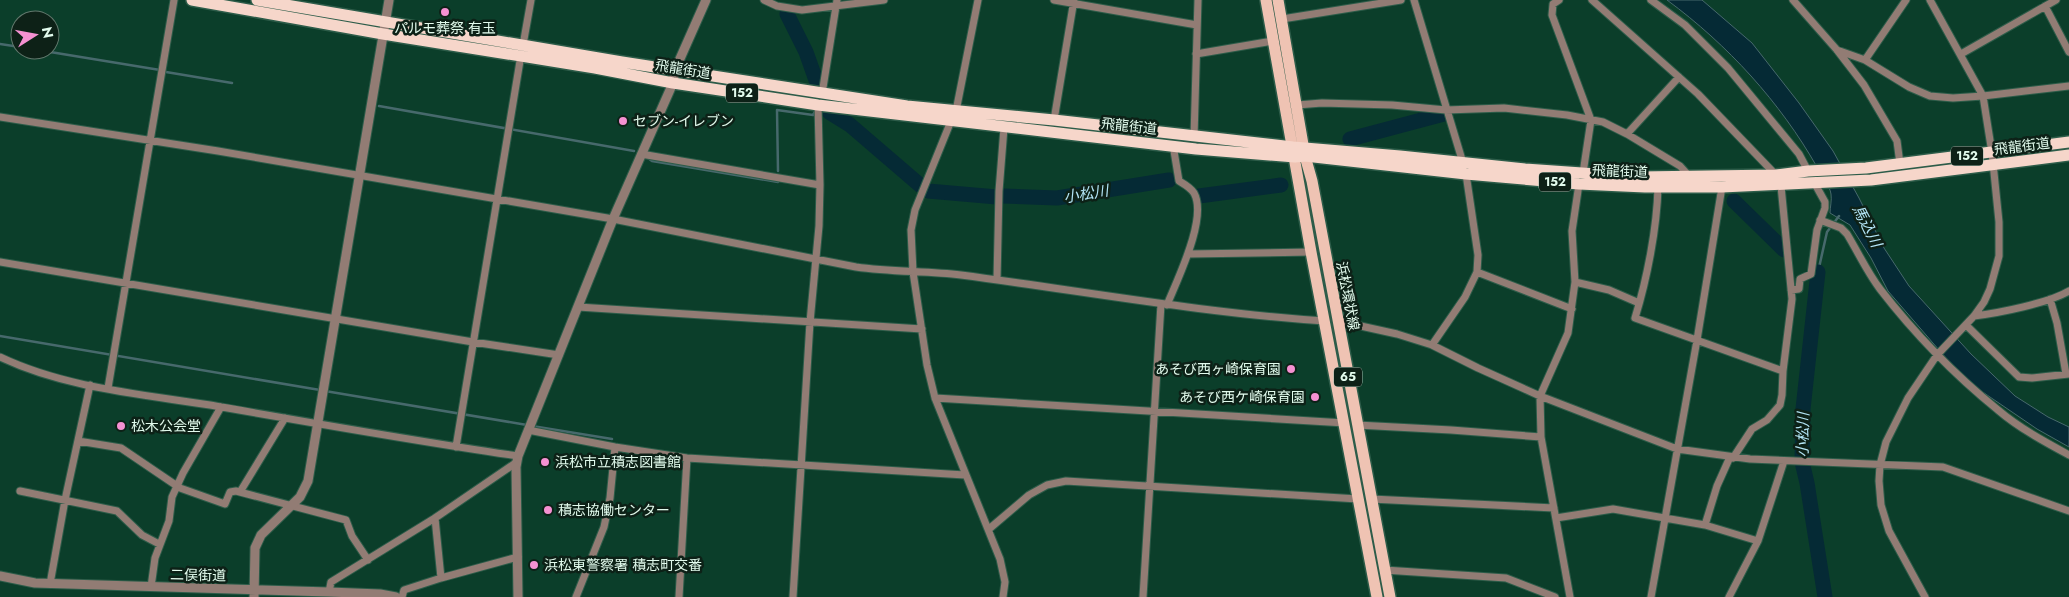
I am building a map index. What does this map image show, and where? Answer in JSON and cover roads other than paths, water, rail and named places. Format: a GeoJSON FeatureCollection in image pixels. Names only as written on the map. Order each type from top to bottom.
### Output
{"type":"FeatureCollection","features":[{"type":"Feature","properties":{"kind":"highway","name":"飛龍街道"},"geometry":{"type":"LineString","coordinates":[[192,0],[522,50],[675,70],[954,116],[1004,128],[1173,145],[1196,150],[1300,152]]}},
{"type":"Feature","properties":{"kind":"highway","name":"飛龍街道"},"geometry":{"type":"LineString","coordinates":[[257,0],[384,28]]}},
{"type":"Feature","properties":{"kind":"highway","name":"飛龍街道"},"geometry":{"type":"LineString","coordinates":[[522,50],[673,82],[818,105],[954,116],[1054,120],[1300,152],[1658,187],[1722,188],[1871,180],[1993,159],[2069,142]]}},
{"type":"Feature","properties":{"kind":"highway","name":"飛龍街道"},"geometry":{"type":"LineString","coordinates":[[1581,179],[1776,175],[1900,164],[2069,155]]}},
{"type":"Feature","properties":{"kind":"main road","name":"浜松環状線"},"geometry":{"type":"LineString","coordinates":[[1266,0],[1273,41],[1300,152],[1312,181],[1390,597]]}},
{"type":"Feature","properties":{"kind":"main road","name":"浜松環状線"},"geometry":{"type":"LineString","coordinates":[[1278,0],[1297,105],[1311,252],[1377,597]]}},
{"type":"Feature","properties":{"kind":"street"},"geometry":{"type":"LineString","coordinates":[[108,388],[174,0]]}},
{"type":"Feature","properties":{"kind":"street"},"geometry":{"type":"LineString","coordinates":[[254,593],[255,548],[261,535],[300,497],[308,481],[389,0]]}},
{"type":"Feature","properties":{"kind":"street"},"geometry":{"type":"LineString","coordinates":[[456,447],[531,0]]}},
{"type":"Feature","properties":{"kind":"street"},"geometry":{"type":"LineString","coordinates":[[518,597],[517,459],[613,219],[673,82],[675,70],[706,0]]}},
{"type":"Feature","properties":{"kind":"street"},"geometry":{"type":"LineString","coordinates":[[764,0],[777,6],[802,10],[836,3],[884,0]]}},
{"type":"Feature","properties":{"kind":"street"},"geometry":{"type":"LineString","coordinates":[[978,0],[954,116],[915,210],[910,230],[913,272],[927,365],[935,398],[1000,559],[1005,582],[1003,597]]}},
{"type":"Feature","properties":{"kind":"street"},"geometry":{"type":"LineString","coordinates":[[1054,0],[1197,25]]}},
{"type":"Feature","properties":{"kind":"street"},"geometry":{"type":"LineString","coordinates":[[1194,137],[1198,0]]}},
{"type":"Feature","properties":{"kind":"street"},"geometry":{"type":"LineString","coordinates":[[1282,20],[1400,0]]}},
{"type":"Feature","properties":{"kind":"street"},"geometry":{"type":"LineString","coordinates":[[1414,0],[1464,169],[1478,256],[1477,272],[1465,297],[1432,345]]}},
{"type":"Feature","properties":{"kind":"street"},"geometry":{"type":"LineString","coordinates":[[1549,0],[1552,15],[1591,120],[1572,231],[1575,282],[1568,333],[1540,396],[1541,438],[1570,597]]}},
{"type":"Feature","properties":{"kind":"street"},"geometry":{"type":"LineString","coordinates":[[1552,8],[1553,4],[1559,0]]}},
{"type":"Feature","properties":{"kind":"street"},"geometry":{"type":"LineString","coordinates":[[1592,0],[1718,114],[1776,175]]}},
{"type":"Feature","properties":{"kind":"street"},"geometry":{"type":"LineString","coordinates":[[1650,0],[1685,24],[1728,68],[1799,154],[1808,171]]}},
{"type":"Feature","properties":{"kind":"street"},"geometry":{"type":"LineString","coordinates":[[1793,0],[1837,50],[1864,85],[1898,141],[1900,164]]}},
{"type":"Feature","properties":{"kind":"street"},"geometry":{"type":"LineString","coordinates":[[1866,60],[1906,0]]}},
{"type":"Feature","properties":{"kind":"street"},"geometry":{"type":"LineString","coordinates":[[1925,597],[1889,531],[1881,506],[1880,465],[1886,442],[1899,416],[1937,355],[1974,316],[1990,288],[1999,256],[1999,222],[1993,159],[1983,96],[1930,0]]}},
{"type":"Feature","properties":{"kind":"street"},"geometry":{"type":"LineString","coordinates":[[1961,54],[2056,0]]}},
{"type":"Feature","properties":{"kind":"street"},"geometry":{"type":"LineString","coordinates":[[1054,120],[1074,2]]}},
{"type":"Feature","properties":{"kind":"street"},"geometry":{"type":"LineString","coordinates":[[822,94],[836,3]]}},
{"type":"Feature","properties":{"kind":"street"},"geometry":{"type":"LineString","coordinates":[[2045,6],[2069,52]]}},
{"type":"Feature","properties":{"kind":"street"},"geometry":{"type":"LineString","coordinates":[[1196,54],[1273,41]]}},
{"type":"Feature","properties":{"kind":"street"},"geometry":{"type":"LineString","coordinates":[[1837,50],[1866,60],[1909,87],[1930,96],[1953,98],[1983,96],[2069,86]]}},
{"type":"Feature","properties":{"kind":"street"},"geometry":{"type":"LineString","coordinates":[[1627,134],[1679,77]]}},
{"type":"Feature","properties":{"kind":"street"},"geometry":{"type":"LineString","coordinates":[[1297,105],[1322,103],[1392,105],[1446,110],[1504,108],[1546,111],[1603,122],[1680,166],[1690,177]]}},
{"type":"Feature","properties":{"kind":"street"},"geometry":{"type":"LineString","coordinates":[[793,597],[810,322],[819,226],[818,105]]}},
{"type":"Feature","properties":{"kind":"street"},"geometry":{"type":"LineString","coordinates":[[0,117],[360,175],[613,219],[815,260],[884,271],[948,274],[1164,304],[1325,321]]}},
{"type":"Feature","properties":{"kind":"street"},"geometry":{"type":"LineString","coordinates":[[997,280],[999,191],[1004,128]]}},
{"type":"Feature","properties":{"kind":"street"},"geometry":{"type":"LineString","coordinates":[[1143,597],[1149,487],[1164,304],[1188,254],[1197,221],[1196,201],[1190,188],[1179,181],[1173,145]]}},
{"type":"Feature","properties":{"kind":"street"},"geometry":{"type":"LineString","coordinates":[[641,154],[820,185]]}},
{"type":"Feature","properties":{"kind":"street"},"geometry":{"type":"LineString","coordinates":[[1791,290],[1799,289],[1800,279],[1811,274],[1817,230],[1822,220],[1825,202],[1815,184]]}},
{"type":"Feature","properties":{"kind":"street"},"geometry":{"type":"LineString","coordinates":[[1705,525],[1717,486],[1731,458],[1752,430],[1767,420],[1780,405],[1791,290],[1781,186]]}},
{"type":"Feature","properties":{"kind":"street"},"geometry":{"type":"LineString","coordinates":[[1658,187],[1658,203],[1640,303],[1635,318],[1783,371]]}},
{"type":"Feature","properties":{"kind":"street"},"geometry":{"type":"LineString","coordinates":[[1651,597],[1722,188]]}},
{"type":"Feature","properties":{"kind":"street"},"geometry":{"type":"LineString","coordinates":[[1822,220],[1841,228],[1847,234],[1880,288],[1937,355],[1998,411],[2038,439],[2069,455]]}},
{"type":"Feature","properties":{"kind":"street"},"geometry":{"type":"LineString","coordinates":[[1188,254],[1311,252]]}},
{"type":"Feature","properties":{"kind":"street"},"geometry":{"type":"LineString","coordinates":[[0,262],[559,355]]}},
{"type":"Feature","properties":{"kind":"street"},"geometry":{"type":"LineString","coordinates":[[1477,272],[1572,309]]}},
{"type":"Feature","properties":{"kind":"street"},"geometry":{"type":"LineString","coordinates":[[1575,282],[1609,290],[1640,303]]}},
{"type":"Feature","properties":{"kind":"street"},"geometry":{"type":"LineString","coordinates":[[1974,316],[1993,314],[2069,291]]}},
{"type":"Feature","properties":{"kind":"street"},"geometry":{"type":"LineString","coordinates":[[1966,326],[2019,377],[2032,378],[2067,374],[2050,298]]}},
{"type":"Feature","properties":{"kind":"street"},"geometry":{"type":"LineString","coordinates":[[578,307],[922,329]]}},
{"type":"Feature","properties":{"kind":"street"},"geometry":{"type":"LineString","coordinates":[[1338,321],[1397,334],[1432,345],[1540,396],[1678,449],[1731,458],[1944,467],[2069,510]]}},
{"type":"Feature","properties":{"kind":"street"},"geometry":{"type":"LineString","coordinates":[[0,358],[27,370],[90,385],[517,459]]}},
{"type":"Feature","properties":{"kind":"street"},"geometry":{"type":"LineString","coordinates":[[50,584],[65,500],[90,385]]}},
{"type":"Feature","properties":{"kind":"street"},"geometry":{"type":"LineString","coordinates":[[935,398],[1345,423]]}},
{"type":"Feature","properties":{"kind":"street"},"geometry":{"type":"LineString","coordinates":[[151,587],[155,558],[168,521],[172,497],[221,407]]}},
{"type":"Feature","properties":{"kind":"street"},"geometry":{"type":"LineString","coordinates":[[240,492],[284,418]]}},
{"type":"Feature","properties":{"kind":"street"},"geometry":{"type":"LineString","coordinates":[[1357,425],[1450,430],[1541,438]]}},
{"type":"Feature","properties":{"kind":"street"},"geometry":{"type":"LineString","coordinates":[[530,426],[615,447],[687,458],[965,475]]}},
{"type":"Feature","properties":{"kind":"street"},"geometry":{"type":"LineString","coordinates":[[78,441],[121,448],[180,488],[225,504],[230,492],[240,492],[346,520],[352,536],[368,560]]}},
{"type":"Feature","properties":{"kind":"street"},"geometry":{"type":"LineString","coordinates":[[576,597],[604,527],[610,498],[615,447]]}},
{"type":"Feature","properties":{"kind":"street"},"geometry":{"type":"LineString","coordinates":[[679,597],[687,458]]}},
{"type":"Feature","properties":{"kind":"street"},"geometry":{"type":"LineString","coordinates":[[329,592],[331,582],[435,518],[517,459]]}},
{"type":"Feature","properties":{"kind":"street"},"geometry":{"type":"LineString","coordinates":[[1729,597],[1758,541],[1784,461]]}},
{"type":"Feature","properties":{"kind":"street"},"geometry":{"type":"LineString","coordinates":[[989,529],[1029,495],[1047,485],[1066,481],[1358,499]]}},
{"type":"Feature","properties":{"kind":"street"},"geometry":{"type":"LineString","coordinates":[[20,491],[117,511],[142,535],[159,544]]}},
{"type":"Feature","properties":{"kind":"street"},"geometry":{"type":"LineString","coordinates":[[1371,499],[1554,508]]}},
{"type":"Feature","properties":{"kind":"street"},"geometry":{"type":"LineString","coordinates":[[1556,518],[1613,510],[1705,525],[1758,541]]}},
{"type":"Feature","properties":{"kind":"street"},"geometry":{"type":"LineString","coordinates":[[435,518],[440,578]]}},
{"type":"Feature","properties":{"kind":"street"},"geometry":{"type":"LineString","coordinates":[[402,597],[404,590],[440,578],[518,557]]}},
{"type":"Feature","properties":{"kind":"street"},"geometry":{"type":"LineString","coordinates":[[1384,570],[1506,578],[1555,597]]}},
{"type":"Feature","properties":{"kind":"street","name":"二俣街道"},"geometry":{"type":"LineString","coordinates":[[0,576],[50,584],[254,593],[329,592],[380,594],[396,597]]}},
{"type":"Feature","properties":{"kind":"water","name":"馬込川"},"geometry":{"type":"Polygon","coordinates":[[[1667,0],[1702,0],[1752,43],[1799,103],[1833,151],[1884,248],[1909,286],[1971,354],[2015,396],[2048,417],[2069,427],[2069,447],[2037,429],[1965,380],[1888,291],[1871,258],[1850,225],[1830,213],[1831,196],[1827,184],[1787,120],[1769,97],[1732,55],[1667,0]]]}},
{"type":"Feature","properties":{"kind":"waterway","name":"小松川"},"geometry":{"type":"LineString","coordinates":[[787,14],[806,52],[817,83]]}},
{"type":"Feature","properties":{"kind":"waterway"},"geometry":{"type":"LineString","coordinates":[[0,44],[10,46]]}},
{"type":"Feature","properties":{"kind":"waterway"},"geometry":{"type":"LineString","coordinates":[[60,54],[160,70]]}},
{"type":"Feature","properties":{"kind":"waterway"},"geometry":{"type":"LineString","coordinates":[[166,72],[232,83]]}},
{"type":"Feature","properties":{"kind":"waterway"},"geometry":{"type":"LineString","coordinates":[[379,106],[634,151]]}},
{"type":"Feature","properties":{"kind":"waterway"},"geometry":{"type":"LineString","coordinates":[[778,171],[777,110],[813,115],[816,110]]}},
{"type":"Feature","properties":{"kind":"waterway","name":"小松川"},"geometry":{"type":"LineString","coordinates":[[829,112],[850,125],[921,186]]}},
{"type":"Feature","properties":{"kind":"waterway","name":"小松川"},"geometry":{"type":"LineString","coordinates":[[1350,139],[1444,114]]}},
{"type":"Feature","properties":{"kind":"waterway"},"geometry":{"type":"LineString","coordinates":[[648,158],[652,161],[778,182]]}},
{"type":"Feature","properties":{"kind":"waterway","name":"小松川"},"geometry":{"type":"LineString","coordinates":[[1003,196],[1057,198],[1169,180]]}},
{"type":"Feature","properties":{"kind":"waterway","name":"小松川"},"geometry":{"type":"LineString","coordinates":[[1199,196],[1281,185]]}},
{"type":"Feature","properties":{"kind":"waterway","name":"小松川"},"geometry":{"type":"LineString","coordinates":[[928,191],[997,197]]}},
{"type":"Feature","properties":{"kind":"waterway","name":"小松川"},"geometry":{"type":"LineString","coordinates":[[1734,201],[1784,250]]}},
{"type":"Feature","properties":{"kind":"waterway"},"geometry":{"type":"LineString","coordinates":[[1818,272],[1827,232],[1839,216]]}},
{"type":"Feature","properties":{"kind":"waterway","name":"小松川"},"geometry":{"type":"LineString","coordinates":[[1818,272],[1803,409],[1802,462],[1825,597]]}},
{"type":"Feature","properties":{"kind":"waterway"},"geometry":{"type":"LineString","coordinates":[[0,336],[320,390]]}},
{"type":"Feature","properties":{"kind":"waterway"},"geometry":{"type":"LineString","coordinates":[[325,391],[527,425]]}},
{"type":"Feature","properties":{"kind":"waterway"},"geometry":{"type":"LineString","coordinates":[[532,426],[612,439]]}},
{"type":"Feature","properties":{"kind":"place","name":"パルモ葬祭 有玉"},"geometry":{"type":"Point","coordinates":[445,12]}},
{"type":"Feature","properties":{"kind":"place","name":"セブン-イレブン"},"geometry":{"type":"Point","coordinates":[623,121]}},
{"type":"Feature","properties":{"kind":"place","name":"あそび西ヶ崎保育園"},"geometry":{"type":"Point","coordinates":[1291,369]}},
{"type":"Feature","properties":{"kind":"place","name":"あそび西ケ崎保育園"},"geometry":{"type":"Point","coordinates":[1315,397]}},
{"type":"Feature","properties":{"kind":"place","name":"松木公会堂"},"geometry":{"type":"Point","coordinates":[121,426]}},
{"type":"Feature","properties":{"kind":"place","name":"浜松市立積志図書館"},"geometry":{"type":"Point","coordinates":[545,462]}},
{"type":"Feature","properties":{"kind":"place","name":"積志協働センター"},"geometry":{"type":"Point","coordinates":[548,510]}},
{"type":"Feature","properties":{"kind":"place","name":"浜松東警察署 積志町交番"},"geometry":{"type":"Point","coordinates":[534,565]}}]}
